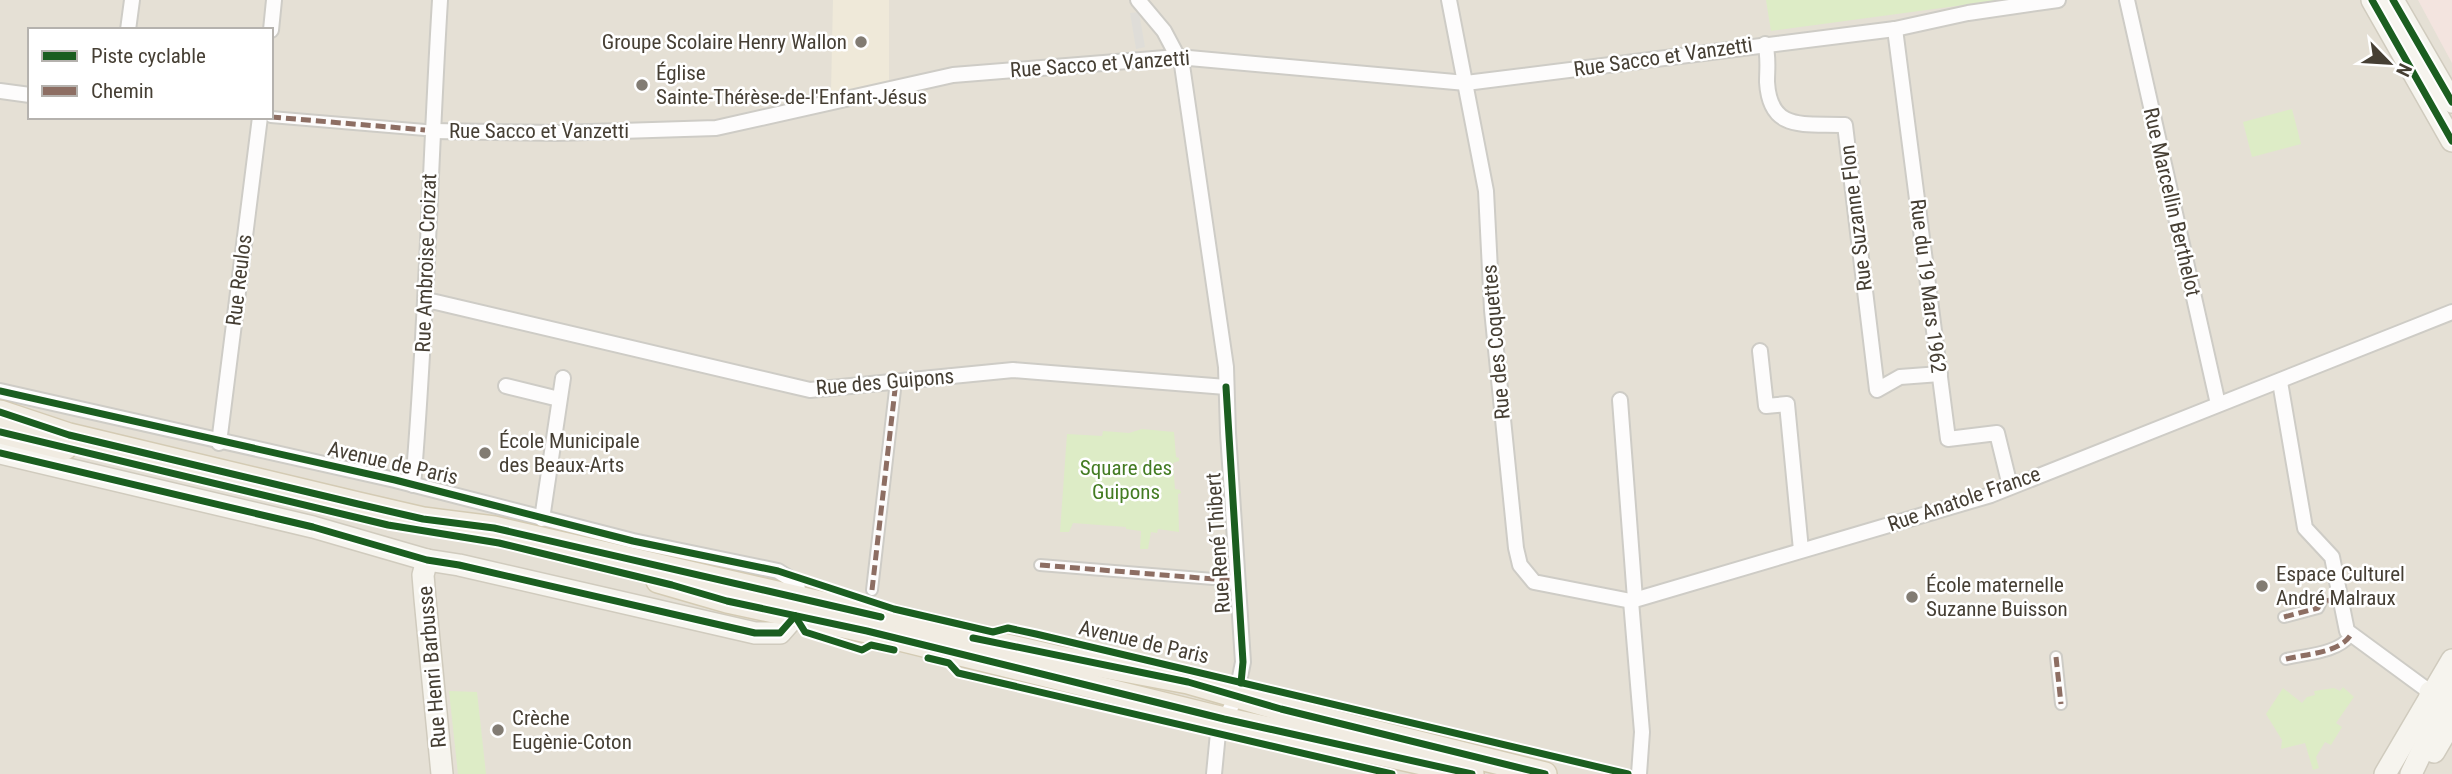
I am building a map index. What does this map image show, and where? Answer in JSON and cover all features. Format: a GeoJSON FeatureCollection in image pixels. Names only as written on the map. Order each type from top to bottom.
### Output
{"type":"FeatureCollection","features":[{"type":"Feature","properties":{"kind":"main road"},"geometry":{"type":"LineString","coordinates":[[2371,0],[2452,141]]}},
{"type":"Feature","properties":{"kind":"main road"},"geometry":{"type":"LineString","coordinates":[[2393,0],[2452,102]]}},
{"type":"Feature","properties":{"kind":"main road","name":"Avenue de Paris"},"geometry":{"type":"LineString","coordinates":[[0,412],[69,435],[423,519],[494,528],[1224,719],[1472,774]]}},
{"type":"Feature","properties":{"kind":"main road","name":"Avenue de Paris"},"geometry":{"type":"LineString","coordinates":[[0,432],[387,524],[499,542],[797,607],[1174,679],[1545,774]]}},
{"type":"Feature","properties":{"kind":"main road"},"geometry":{"type":"LineString","coordinates":[[0,453],[313,527],[427,560],[766,635],[780,633],[797,607]]}},
{"type":"Feature","properties":{"kind":"main road","name":"Rue Henri Barbusse"},"geometry":{"type":"LineString","coordinates":[[427,560],[423,575],[442,774]]}},
{"type":"Feature","properties":{"kind":"main road"},"geometry":{"type":"LineString","coordinates":[[2385,774],[2430,692],[2452,660]]}},
{"type":"Feature","properties":{"kind":"main road"},"geometry":{"type":"LineString","coordinates":[[2422,774],[2449,734],[2452,684]]}},
{"type":"Feature","properties":{"kind":"main road"},"geometry":{"type":"LineString","coordinates":[[2411,774],[2434,728],[2430,692]]}},
{"type":"Feature","properties":{"kind":"street"},"geometry":{"type":"LineString","coordinates":[[128,28],[132,0]]}},
{"type":"Feature","properties":{"kind":"street"},"geometry":{"type":"LineString","coordinates":[[271,28],[274,0]]}},
{"type":"Feature","properties":{"kind":"street","name":"Rue Ambroise Croizat"},"geometry":{"type":"LineString","coordinates":[[413,485],[427,300],[428,130],[440,0]]}},
{"type":"Feature","properties":{"kind":"street","name":"Rue René Thibert"},"geometry":{"type":"LineString","coordinates":[[1138,0],[1164,31],[1182,65],[1223,340],[1243,662],[1237,697]]}},
{"type":"Feature","properties":{"kind":"street","name":"Rue des Coquettes"},"geometry":{"type":"LineString","coordinates":[[1449,0],[1486,191],[1494,337],[1520,565],[1534,582],[1633,600]]}},
{"type":"Feature","properties":{"kind":"street","name":"Rue Sacco et Vanzetti"},"geometry":{"type":"LineString","coordinates":[[428,130],[557,133],[716,128],[953,75],[1178,57],[1466,83],[1895,29],[1968,13],[2057,0]]}},
{"type":"Feature","properties":{"kind":"street","name":"Rue Marcellin Berthelot"},"geometry":{"type":"LineString","coordinates":[[2127,0],[2218,404]]}},
{"type":"Feature","properties":{"kind":"street","name":"Rue du 19 Mars 1962"},"geometry":{"type":"LineString","coordinates":[[1895,29],[1948,439],[1997,433],[2010,486]]}},
{"type":"Feature","properties":{"kind":"street","name":"Rue Suzanne Flon"},"geometry":{"type":"LineString","coordinates":[[1768,43],[1768,101],[1777,114],[1789,122],[1845,125],[1877,390],[1900,377],[1940,373]]}},
{"type":"Feature","properties":{"kind":"street"},"geometry":{"type":"LineString","coordinates":[[0,91],[28,95]]}},
{"type":"Feature","properties":{"kind":"street"},"geometry":{"type":"LineString","coordinates":[[273,117],[428,130]]}},
{"type":"Feature","properties":{"kind":"street","name":"Rue Reulos"},"geometry":{"type":"LineString","coordinates":[[219,443],[260,119]]}},
{"type":"Feature","properties":{"kind":"street","name":"Rue des Guipons"},"geometry":{"type":"LineString","coordinates":[[427,300],[810,390],[1013,370],[1226,387]]}},
{"type":"Feature","properties":{"kind":"street","name":"Rue Anatole France"},"geometry":{"type":"LineString","coordinates":[[1633,600],[1913,520],[2010,486],[2280,382],[2452,312]]}},
{"type":"Feature","properties":{"kind":"street"},"geometry":{"type":"LineString","coordinates":[[1760,351],[1766,406],[1787,404],[1801,550]]}},
{"type":"Feature","properties":{"kind":"street"},"geometry":{"type":"LineString","coordinates":[[542,519],[563,379]]}},
{"type":"Feature","properties":{"kind":"street"},"geometry":{"type":"LineString","coordinates":[[872,590],[896,382]]}},
{"type":"Feature","properties":{"kind":"street"},"geometry":{"type":"LineString","coordinates":[[2280,382],[2305,528],[2329,551],[2329,600],[2350,636],[2430,692]]}},
{"type":"Feature","properties":{"kind":"street"},"geometry":{"type":"LineString","coordinates":[[506,386],[559,399]]}},
{"type":"Feature","properties":{"kind":"street","name":"Avenue de Paris"},"geometry":{"type":"LineString","coordinates":[[0,391],[219,443],[413,485],[542,519],[778,571],[797,583],[797,607]]}},
{"type":"Feature","properties":{"kind":"street"},"geometry":{"type":"LineString","coordinates":[[1620,400],[1642,732],[1639,774]]}},
{"type":"Feature","properties":{"kind":"street"},"geometry":{"type":"LineString","coordinates":[[1040,565],[1238,581]]}},
{"type":"Feature","properties":{"kind":"street"},"geometry":{"type":"LineString","coordinates":[[2284,617],[2318,608],[2329,600]]}},
{"type":"Feature","properties":{"kind":"street"},"geometry":{"type":"LineString","coordinates":[[2286,659],[2344,644],[2350,636]]}},
{"type":"Feature","properties":{"kind":"street"},"geometry":{"type":"LineString","coordinates":[[2056,657],[2060,704]]}},
{"type":"Feature","properties":{"kind":"street"},"geometry":{"type":"LineString","coordinates":[[1214,774],[1217,741],[1224,719],[1237,697]]}},
{"type":"Feature","properties":{"kind":"shaded area"},"geometry":{"type":"Polygon","coordinates":[[[0,0],[2452,0],[2452,774],[0,774],[0,0]]]}},
{"type":"Feature","properties":{"kind":"shaded area","name":"Groupe Scolaire Henry Wallon"},"geometry":{"type":"Polygon","coordinates":[[[833,0],[889,0],[889,84],[831,94],[833,0]]]}},
{"type":"Feature","properties":{"kind":"shaded area"},"geometry":{"type":"Polygon","coordinates":[[[2418,0],[2452,0],[2452,63],[2439,39],[2418,0]]]}},
{"type":"Feature","properties":{"kind":"shaded area"},"geometry":{"type":"Polygon","coordinates":[[[1139,12],[1145,47],[1136,49],[1130,13],[1139,12]]]}},
{"type":"Feature","properties":{"kind":"green space"},"geometry":{"type":"Polygon","coordinates":[[[1766,0],[2001,0],[1771,31],[1766,0]]]}},
{"type":"Feature","properties":{"kind":"green space"},"geometry":{"type":"Polygon","coordinates":[[[2292,109],[2301,144],[2252,157],[2243,122],[2292,109]]]}},
{"type":"Feature","properties":{"kind":"green space","name":"Square des Guipons"},"geometry":{"type":"Polygon","coordinates":[[[1142,429],[1174,432],[1176,457],[1179,458],[1179,461],[1173,463],[1175,489],[1181,493],[1178,494],[1179,532],[1158,529],[1157,533],[1151,532],[1148,549],[1140,549],[1141,531],[1126,527],[1073,523],[1069,532],[1060,532],[1067,434],[1102,436],[1103,431],[1129,433],[1142,429]]]}},
{"type":"Feature","properties":{"kind":"green space"},"geometry":{"type":"Polygon","coordinates":[[[2343,687],[2354,697],[2336,723],[2342,727],[2331,745],[2325,742],[2316,757],[2319,768],[2313,770],[2305,743],[2281,749],[2282,740],[2266,714],[2283,688],[2302,703],[2307,697],[2315,695],[2314,691],[2334,688],[2340,691],[2343,687]]]}},
{"type":"Feature","properties":{"kind":"green space"},"geometry":{"type":"Polygon","coordinates":[[[449,691],[477,692],[486,774],[458,774],[449,691]]]}},
{"type":"Feature","properties":{"kind":"marked path"},"geometry":{"type":"LineString","coordinates":[[273,117],[425,130]]}},
{"type":"Feature","properties":{"kind":"marked path"},"geometry":{"type":"LineString","coordinates":[[872,590],[896,381]]}},
{"type":"Feature","properties":{"kind":"marked path"},"geometry":{"type":"LineString","coordinates":[[1040,565],[1238,581]]}},
{"type":"Feature","properties":{"kind":"marked path"},"geometry":{"type":"LineString","coordinates":[[2327,601],[2341,597]]}},
{"type":"Feature","properties":{"kind":"marked path"},"geometry":{"type":"LineString","coordinates":[[2284,617],[2318,608],[2321,602]]}},
{"type":"Feature","properties":{"kind":"marked path"},"geometry":{"type":"LineString","coordinates":[[2286,659],[2330,649],[2345,642],[2350,636]]}},
{"type":"Feature","properties":{"kind":"marked path"},"geometry":{"type":"LineString","coordinates":[[2056,657],[2061,704]]}},
{"type":"Feature","properties":{"kind":"cycle path"},"geometry":{"type":"LineString","coordinates":[[2372,0],[2452,141]]}},
{"type":"Feature","properties":{"kind":"cycle path"},"geometry":{"type":"LineString","coordinates":[[2393,0],[2452,102]]}},
{"type":"Feature","properties":{"kind":"cycle path"},"geometry":{"type":"LineString","coordinates":[[1226,387],[1243,662],[1241,683]]}},
{"type":"Feature","properties":{"kind":"cycle path"},"geometry":{"type":"LineString","coordinates":[[0,391],[395,480],[633,541],[778,571],[894,609],[993,632],[1008,628],[1036,634],[1628,774]]}},
{"type":"Feature","properties":{"kind":"cycle path"},"geometry":{"type":"LineString","coordinates":[[0,412],[69,435],[358,504],[423,519],[494,528],[881,617]]}},
{"type":"Feature","properties":{"kind":"cycle path"},"geometry":{"type":"LineString","coordinates":[[0,432],[388,525],[499,543],[727,601],[867,631],[1224,719],[1472,774]]}},
{"type":"Feature","properties":{"kind":"cycle path"},"geometry":{"type":"LineString","coordinates":[[0,453],[313,527],[427,560],[755,633],[780,633],[795,616]]}},
{"type":"Feature","properties":{"kind":"cycle path"},"geometry":{"type":"LineString","coordinates":[[795,616],[805,632],[862,650],[871,645],[894,650]]}},
{"type":"Feature","properties":{"kind":"cycle path"},"geometry":{"type":"LineString","coordinates":[[973,638],[1188,682],[1281,709],[1545,774]]}},
{"type":"Feature","properties":{"kind":"cycle path"},"geometry":{"type":"LineString","coordinates":[[928,658],[949,663],[958,673],[1392,774]]}},
{"type":"Feature","properties":{"kind":"place","name":"Groupe Scolaire Henry Wallon"},"geometry":{"type":"Point","coordinates":[861,42]}},
{"type":"Feature","properties":{"kind":"place","name":"Église Sainte-Thérèse-de-l'Enfant-Jésus"},"geometry":{"type":"Point","coordinates":[642,85]}},
{"type":"Feature","properties":{"kind":"place","name":"École Municipale des Beaux-Arts"},"geometry":{"type":"Point","coordinates":[485,453]}},
{"type":"Feature","properties":{"kind":"place","name":"Espace Culturel André Malraux"},"geometry":{"type":"Point","coordinates":[2262,586]}},
{"type":"Feature","properties":{"kind":"place","name":"École maternelle Suzanne Buisson"},"geometry":{"type":"Point","coordinates":[1912,597]}},
{"type":"Feature","properties":{"kind":"place","name":"Crèche Eugènie-Coton"},"geometry":{"type":"Point","coordinates":[498,730]}}]}
